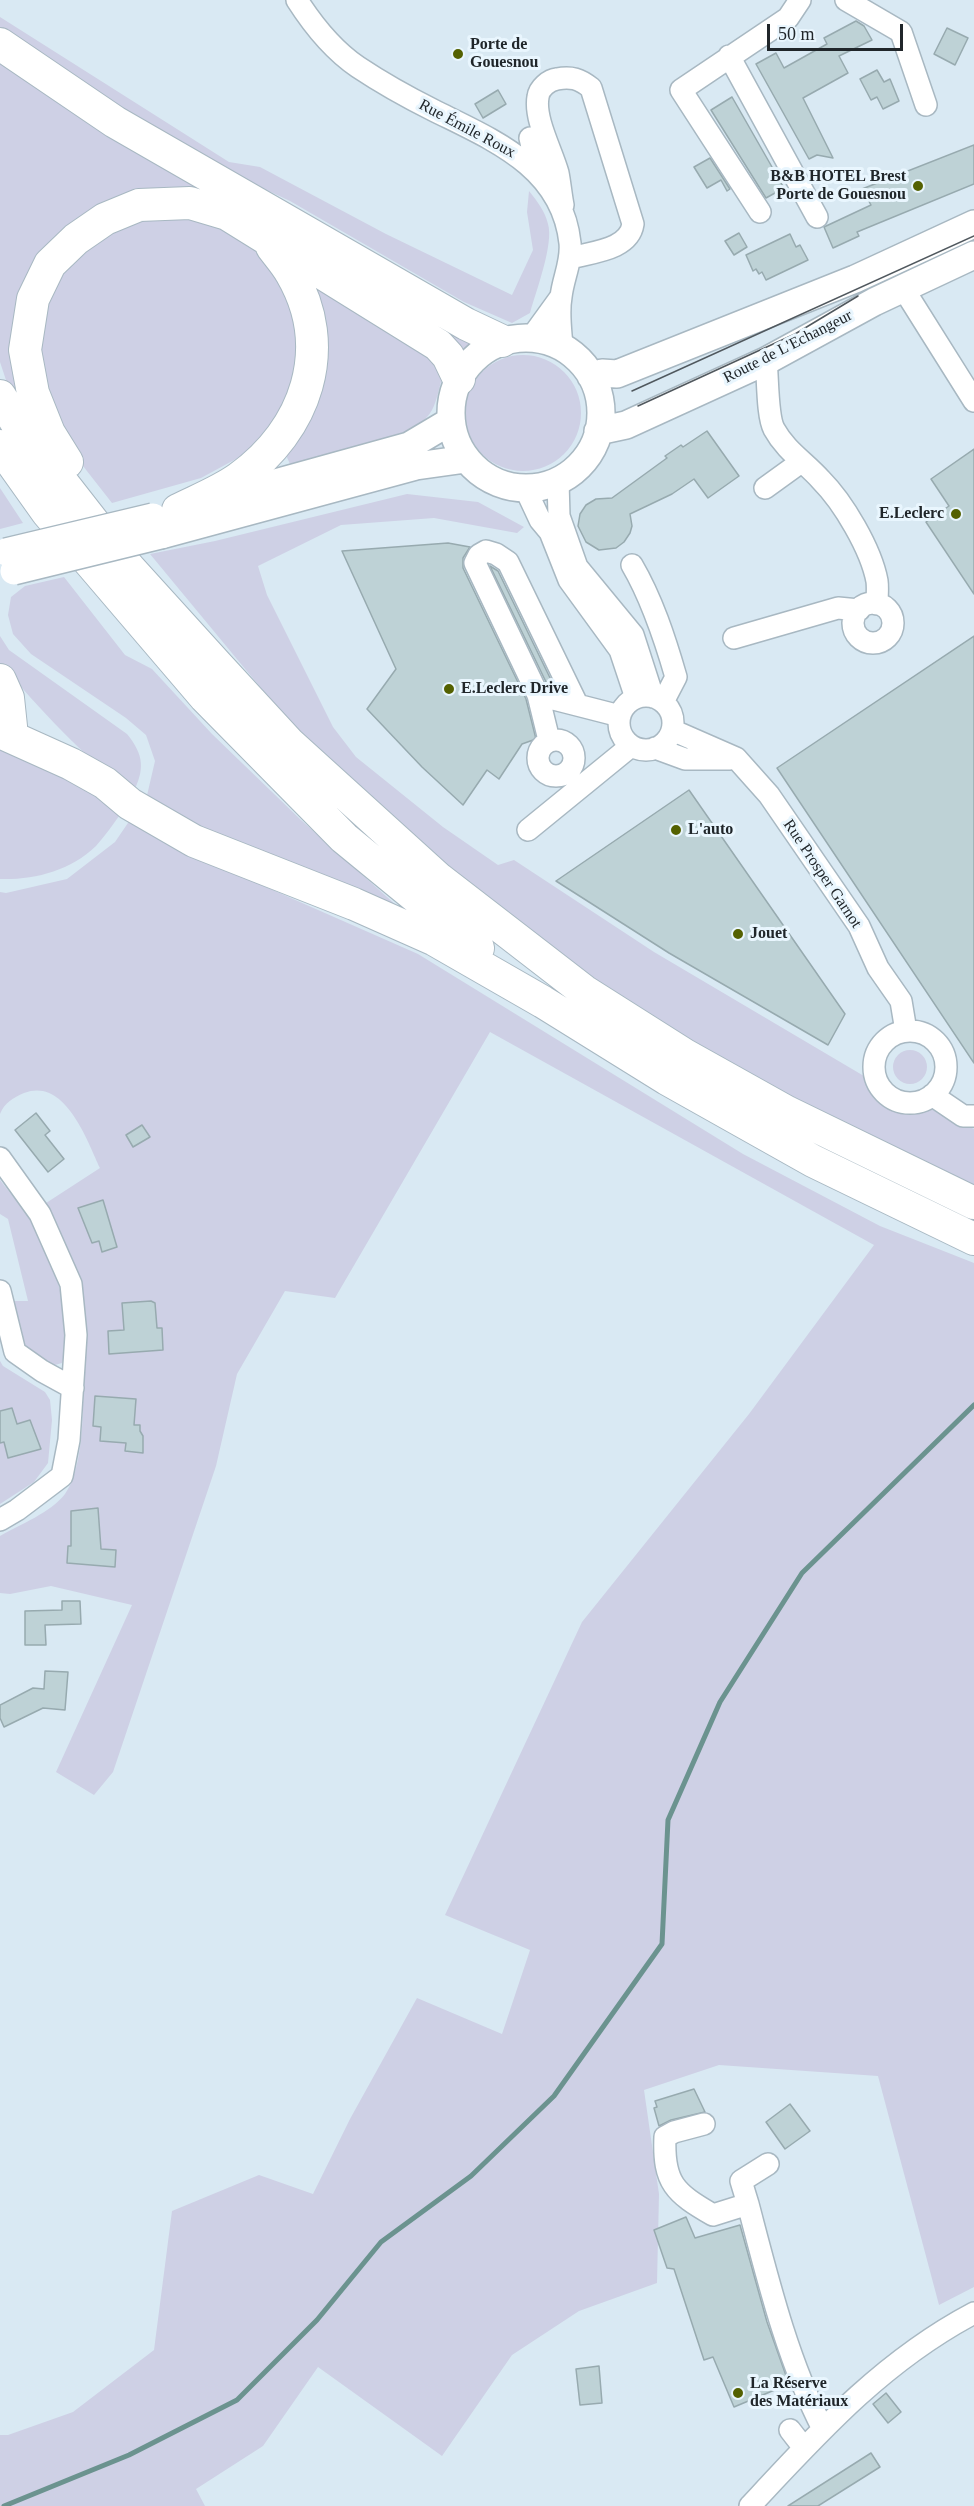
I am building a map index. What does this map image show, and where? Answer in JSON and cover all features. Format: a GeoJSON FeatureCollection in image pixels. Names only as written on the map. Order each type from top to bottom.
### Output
{"type":"FeatureCollection","features":[{"type":"Feature","properties":{"kind":"highway"},"geometry":{"type":"LineString","coordinates":[[0,44],[116,122],[456,318],[517,340]]}},
{"type":"Feature","properties":{"kind":"highway"},"geometry":{"type":"LineString","coordinates":[[217,665],[90,497],[49,433],[33,393],[25,350],[33,299],[50,264],[76,239],[105,219],[139,205],[190,204],[227,214],[438,345],[448,356],[459,379]]}},
{"type":"Feature","properties":{"kind":"highway"},"geometry":{"type":"LineString","coordinates":[[164,520],[238,479],[272,451],[297,413],[309,377],[314,344],[306,306],[291,273],[262,234]]}},
{"type":"Feature","properties":{"kind":"highway"},"geometry":{"type":"LineString","coordinates":[[0,396],[19,428],[129,568],[217,665],[289,743],[439,879],[584,991],[685,1055],[786,1112],[974,1203]]}},
{"type":"Feature","properties":{"kind":"highway"},"geometry":{"type":"LineString","coordinates":[[0,447],[47,512],[206,697],[344,838],[543,1002]]}},
{"type":"Feature","properties":{"kind":"highway"},"geometry":{"type":"LineString","coordinates":[[0,680],[8,698],[6,734],[71,764],[105,783],[130,804],[194,841],[354,904],[435,940],[543,1002],[667,1079],[813,1161],[974,1239]]}},
{"type":"Feature","properties":{"kind":"main road","name":"Route de L'Echangeur"},"geometry":{"type":"LineString","coordinates":[[591,376],[603,373],[617,374],[855,279],[974,224]]}},
{"type":"Feature","properties":{"kind":"main road","name":"Route de L'Echangeur"},"geometry":{"type":"LineString","coordinates":[[598,431],[626,425],[766,361],[903,288],[974,255]]}},
{"type":"Feature","properties":{"kind":"main road"},"geometry":{"type":"LineString","coordinates":[[517,340],[562,347],[578,359],[591,376],[598,393],[600,412],[598,431],[590,451],[576,468],[558,481],[542,486],[525,488],[503,484],[483,474],[466,459],[456,441],[451,421],[452,399],[459,379],[470,362],[485,350],[517,340]]}},
{"type":"Feature","properties":{"kind":"main road"},"geometry":{"type":"LineString","coordinates":[[5,563],[164,520],[409,446],[451,421]]}},
{"type":"Feature","properties":{"kind":"main road"},"geometry":{"type":"LineString","coordinates":[[164,520],[416,466],[466,459]]}},
{"type":"Feature","properties":{"kind":"street","name":"Rue Émile Roux"},"geometry":{"type":"LineString","coordinates":[[297,0],[329,42],[356,66],[409,98],[517,154],[538,173],[561,209],[568,232],[571,258],[560,298],[562,347]]}},
{"type":"Feature","properties":{"kind":"street"},"geometry":{"type":"LineString","coordinates":[[760,212],[681,90],[788,18],[800,0]]}},
{"type":"Feature","properties":{"kind":"street"},"geometry":{"type":"LineString","coordinates":[[846,0],[901,32],[926,105]]}},
{"type":"Feature","properties":{"kind":"street"},"geometry":{"type":"LineString","coordinates":[[729,56],[817,217]]}},
{"type":"Feature","properties":{"kind":"street"},"geometry":{"type":"LineString","coordinates":[[568,232],[558,174],[538,110],[538,94],[545,84],[555,79],[572,77],[591,88],[633,224],[632,232],[626,240],[617,245],[571,258]]}},
{"type":"Feature","properties":{"kind":"street"},"geometry":{"type":"LineString","coordinates":[[530,138],[538,173]]}},
{"type":"Feature","properties":{"kind":"street"},"geometry":{"type":"LineString","coordinates":[[903,288],[974,401]]}},
{"type":"Feature","properties":{"kind":"street","name":"Rue Émile Roux"},"geometry":{"type":"LineString","coordinates":[[517,340],[560,298]]}},
{"type":"Feature","properties":{"kind":"street"},"geometry":{"type":"LineString","coordinates":[[734,638],[838,608],[868,607],[877,581],[863,543],[844,507],[821,479],[792,454],[773,428],[769,412],[766,361]]}},
{"type":"Feature","properties":{"kind":"street"},"geometry":{"type":"LineString","coordinates":[[765,488],[801,462]]}},
{"type":"Feature","properties":{"kind":"street"},"geometry":{"type":"LineString","coordinates":[[558,481],[559,516],[577,567],[633,635],[650,699]]}},
{"type":"Feature","properties":{"kind":"street"},"geometry":{"type":"LineString","coordinates":[[525,488],[540,520],[550,532],[569,580],[620,650],[650,699],[671,713],[672,730],[663,744],[647,750],[631,746],[620,733],[620,716],[623,708],[650,699],[676,677],[668,648],[642,583],[632,565]]}},
{"type":"Feature","properties":{"kind":"street"},"geometry":{"type":"LineString","coordinates":[[549,740],[538,695],[475,563],[479,555],[486,551],[508,562],[577,704]]}},
{"type":"Feature","properties":{"kind":"street"},"geometry":{"type":"LineString","coordinates":[[538,695],[620,716]]}},
{"type":"Feature","properties":{"kind":"street","name":"Rue Prosper Garnot"},"geometry":{"type":"LineString","coordinates":[[672,730],[736,758],[769,795],[859,926],[878,968],[901,1001],[906,1031]]}},
{"type":"Feature","properties":{"kind":"street"},"geometry":{"type":"LineString","coordinates":[[549,740],[561,740],[571,746],[575,757],[571,769],[561,776],[554,776],[543,771],[537,760],[544,743],[549,740]]}},
{"type":"Feature","properties":{"kind":"street"},"geometry":{"type":"LineString","coordinates":[[528,830],[631,746]]}},
{"type":"Feature","properties":{"kind":"street"},"geometry":{"type":"LineString","coordinates":[[655,748],[685,759],[736,758]]}},
{"type":"Feature","properties":{"kind":"street"},"geometry":{"type":"LineString","coordinates":[[574,763],[599,771]]}},
{"type":"Feature","properties":{"kind":"street"},"geometry":{"type":"LineString","coordinates":[[906,1031],[926,1034],[935,1041],[945,1058],[944,1079],[932,1095],[913,1103],[893,1099],[879,1085],[875,1075],[876,1055],[887,1038],[906,1031]]}},
{"type":"Feature","properties":{"kind":"street"},"geometry":{"type":"LineString","coordinates":[[932,1095],[963,1116],[974,1116]]}},
{"type":"Feature","properties":{"kind":"street"},"geometry":{"type":"LineString","coordinates":[[0,1158],[40,1214],[71,1284],[76,1335],[69,1440],[62,1476],[0,1520]]}},
{"type":"Feature","properties":{"kind":"street"},"geometry":{"type":"LineString","coordinates":[[0,1290],[15,1352],[42,1371],[73,1388]]}},
{"type":"Feature","properties":{"kind":"street"},"geometry":{"type":"LineString","coordinates":[[704,2124],[674,2132],[665,2137],[664,2160],[669,2177],[683,2197],[713,2215],[748,2205]]}},
{"type":"Feature","properties":{"kind":"street"},"geometry":{"type":"LineString","coordinates":[[768,2164],[741,2181],[771,2292],[811,2405],[823,2428]]}},
{"type":"Feature","properties":{"kind":"street"},"geometry":{"type":"LineString","coordinates":[[750,2506],[823,2428],[880,2375],[927,2340],[974,2313]]}},
{"type":"Feature","properties":{"kind":"street"},"geometry":{"type":"LineString","coordinates":[[790,2430],[804,2448]]}},
{"type":"Feature","properties":{"kind":"shaded area"},"geometry":{"type":"Polygon","coordinates":[[[0,17],[229,162],[260,167],[386,234],[512,295],[533,250],[527,212],[529,191],[545,215],[549,233],[547,255],[530,313],[512,323],[464,302],[290,201],[245,180],[0,38],[0,17]]]}},
{"type":"Feature","properties":{"kind":"shaded area"},"geometry":{"type":"Polygon","coordinates":[[[0,57],[478,340],[458,362],[178,196],[48,252],[24,411],[7,383],[0,362],[0,57]]]}},
{"type":"Feature","properties":{"kind":"shaded area"},"geometry":{"type":"Polygon","coordinates":[[[193,218],[238,233],[276,267],[296,308],[297,372],[280,415],[247,453],[201,478],[112,503],[83,466],[53,411],[40,362],[43,314],[68,265],[109,233],[146,220],[193,218]]]}},
{"type":"Feature","properties":{"kind":"shaded area"},"geometry":{"type":"Polygon","coordinates":[[[309,275],[428,353],[442,378],[432,410],[422,422],[407,432],[368,447],[290,464],[285,453],[309,275]]]}},
{"type":"Feature","properties":{"kind":"shaded area"},"geometry":{"type":"Polygon","coordinates":[[[523,355],[545,360],[564,372],[576,391],[581,413],[576,435],[564,454],[545,466],[523,471],[501,466],[482,454],[470,435],[465,413],[470,391],[482,372],[501,360],[523,355]]]}},
{"type":"Feature","properties":{"kind":"shaded area"},"geometry":{"type":"Polygon","coordinates":[[[0,488],[23,523],[0,529],[0,488]]]}},
{"type":"Feature","properties":{"kind":"shaded area"},"geometry":{"type":"Polygon","coordinates":[[[407,494],[478,502],[524,527],[517,533],[434,518],[341,525],[258,566],[267,595],[333,727],[356,757],[443,827],[498,865],[514,860],[654,952],[869,1079],[884,1099],[905,1109],[922,1105],[974,1129],[974,1187],[783,1095],[677,1035],[586,973],[477,893],[327,762],[284,716],[150,554],[215,541],[407,494]]]}},
{"type":"Feature","properties":{"kind":"shaded area"},"geometry":{"type":"Polygon","coordinates":[[[64,577],[125,655],[152,669],[212,734],[301,820],[406,914],[145,804],[155,761],[146,735],[126,718],[31,654],[13,634],[8,615],[11,597],[25,586],[64,577]]]}},
{"type":"Feature","properties":{"kind":"shaded area"},"geometry":{"type":"Polygon","coordinates":[[[0,636],[9,650],[127,734],[137,749],[141,762],[140,777],[133,793],[79,748],[0,663],[0,636]]]}},
{"type":"Feature","properties":{"kind":"shaded area"},"geometry":{"type":"Polygon","coordinates":[[[0,743],[46,764],[122,812],[96,846],[86,855],[63,868],[38,876],[0,879],[0,743]]]}},
{"type":"Feature","properties":{"kind":"shaded area"},"geometry":{"type":"Polygon","coordinates":[[[130,820],[166,843],[418,954],[743,1154],[880,1226],[974,1263],[974,2287],[939,2305],[878,2076],[719,2065],[644,2090],[659,2194],[657,2283],[579,2311],[512,2355],[442,2456],[318,2367],[263,2446],[196,2489],[205,2506],[0,2506],[0,2435],[8,2435],[73,2412],[154,2350],[172,2211],[259,2175],[313,2194],[350,2119],[417,1998],[502,2034],[530,1950],[445,1915],[582,1622],[749,1414],[874,1245],[490,1032],[335,1298],[285,1291],[237,1374],[216,1466],[113,1772],[94,1795],[56,1772],[132,1605],[51,1586],[10,1594],[0,1593],[0,1536],[51,1507],[65,1494],[73,1479],[81,1438],[83,1390],[80,1287],[70,1255],[43,1205],[100,1168],[72,1114],[63,1102],[51,1094],[39,1090],[24,1093],[4,1106],[0,1114],[0,892],[6,893],[67,879],[115,842],[130,820]]]}},
{"type":"Feature","properties":{"kind":"shaded area"},"geometry":{"type":"Polygon","coordinates":[[[910,1050],[922,1055],[927,1067],[922,1079],[910,1084],[898,1079],[893,1067],[898,1055],[910,1050]]]}},
{"type":"Feature","properties":{"kind":"shaded area"},"geometry":{"type":"Polygon","coordinates":[[[0,1180],[30,1219],[55,1274],[61,1293],[67,1330],[62,1363],[51,1366],[25,1347],[13,1301],[28,1301],[8,1219],[0,1214],[0,1180]]]}},
{"type":"Feature","properties":{"kind":"shaded area"},"geometry":{"type":"Polygon","coordinates":[[[0,1361],[3,1366],[45,1392],[50,1400],[52,1420],[48,1463],[34,1482],[0,1504],[0,1361]]]}},
{"type":"Feature","properties":{"kind":"building"},"geometry":{"type":"Polygon","coordinates":[[[856,21],[864,26],[872,40],[839,56],[848,73],[803,98],[833,158],[817,155],[809,159],[756,64],[776,53],[784,68],[827,44],[824,38],[856,21]]]}},
{"type":"Feature","properties":{"kind":"building"},"geometry":{"type":"Polygon","coordinates":[[[947,28],[968,38],[955,65],[934,54],[947,28]]]}},
{"type":"Feature","properties":{"kind":"building"},"geometry":{"type":"Polygon","coordinates":[[[877,70],[884,82],[890,79],[899,101],[883,109],[877,97],[871,100],[860,79],[877,70]]]}},
{"type":"Feature","properties":{"kind":"building"},"geometry":{"type":"Polygon","coordinates":[[[498,90],[506,104],[483,118],[475,104],[498,90]]]}},
{"type":"Feature","properties":{"kind":"building"},"geometry":{"type":"Polygon","coordinates":[[[732,97],[784,188],[766,198],[711,110],[732,97]]]}},
{"type":"Feature","properties":{"kind":"building","name":"B&B HOTEL Brest Porte de Gouesnou"},"geometry":{"type":"Polygon","coordinates":[[[974,145],[974,184],[857,232],[859,236],[833,248],[824,227],[871,205],[862,189],[974,145]]]}},
{"type":"Feature","properties":{"kind":"building"},"geometry":{"type":"Polygon","coordinates":[[[710,158],[730,189],[727,191],[721,180],[707,188],[694,167],[710,158]]]}},
{"type":"Feature","properties":{"kind":"building"},"geometry":{"type":"Polygon","coordinates":[[[739,233],[747,247],[734,255],[725,241],[739,233]]]}},
{"type":"Feature","properties":{"kind":"building"},"geometry":{"type":"Polygon","coordinates":[[[790,234],[796,247],[800,245],[808,260],[766,280],[762,272],[759,274],[756,269],[753,271],[746,255],[790,234]]]}},
{"type":"Feature","properties":{"kind":"building"},"geometry":{"type":"Polygon","coordinates":[[[707,431],[739,476],[708,498],[694,479],[672,494],[630,514],[632,526],[630,533],[616,548],[599,550],[586,542],[578,526],[580,514],[586,505],[596,499],[612,498],[667,458],[665,456],[707,431]]]}},
{"type":"Feature","properties":{"kind":"building","name":"E.Leclerc"},"geometry":{"type":"Polygon","coordinates":[[[974,449],[974,594],[926,522],[949,506],[931,479],[974,449]]]}},
{"type":"Feature","properties":{"kind":"building","name":"E.Leclerc Drive"},"geometry":{"type":"Polygon","coordinates":[[[448,543],[470,547],[463,558],[463,568],[526,699],[536,739],[522,744],[499,779],[487,770],[463,805],[422,767],[367,709],[396,669],[342,551],[448,543]]]}},
{"type":"Feature","properties":{"kind":"building"},"geometry":{"type":"Polygon","coordinates":[[[490,566],[498,571],[554,686],[547,684],[490,566]]]}},
{"type":"Feature","properties":{"kind":"building"},"geometry":{"type":"Polygon","coordinates":[[[974,636],[974,1063],[777,768],[974,636]]]}},
{"type":"Feature","properties":{"kind":"building"},"geometry":{"type":"Polygon","coordinates":[[[689,790],[845,1014],[828,1045],[669,953],[556,881],[689,790]]]}},
{"type":"Feature","properties":{"kind":"building"},"geometry":{"type":"Polygon","coordinates":[[[36,1113],[50,1131],[45,1135],[64,1159],[48,1172],[15,1130],[36,1113]]]}},
{"type":"Feature","properties":{"kind":"building"},"geometry":{"type":"Polygon","coordinates":[[[142,1125],[150,1137],[133,1147],[126,1135],[142,1125]]]}},
{"type":"Feature","properties":{"kind":"building"},"geometry":{"type":"Polygon","coordinates":[[[103,1200],[117,1247],[102,1252],[99,1241],[92,1243],[78,1208],[103,1200]]]}},
{"type":"Feature","properties":{"kind":"building"},"geometry":{"type":"Polygon","coordinates":[[[151,1301],[155,1303],[157,1328],[162,1328],[163,1350],[109,1354],[108,1331],[124,1330],[122,1303],[151,1301]]]}},
{"type":"Feature","properties":{"kind":"building"},"geometry":{"type":"Polygon","coordinates":[[[95,1396],[136,1399],[134,1425],[140,1425],[143,1436],[143,1453],[125,1451],[126,1443],[100,1441],[101,1427],[93,1426],[95,1396]]]}},
{"type":"Feature","properties":{"kind":"building"},"geometry":{"type":"Polygon","coordinates":[[[12,1408],[17,1424],[30,1420],[41,1449],[8,1458],[4,1442],[0,1443],[0,1411],[12,1408]]]}},
{"type":"Feature","properties":{"kind":"building"},"geometry":{"type":"Polygon","coordinates":[[[98,1508],[101,1549],[116,1550],[115,1567],[67,1563],[68,1546],[71,1546],[71,1511],[98,1508]]]}},
{"type":"Feature","properties":{"kind":"building"},"geometry":{"type":"Polygon","coordinates":[[[62,1601],[80,1601],[81,1624],[45,1625],[46,1645],[25,1645],[25,1611],[62,1610],[62,1601]]]}},
{"type":"Feature","properties":{"kind":"building"},"geometry":{"type":"Polygon","coordinates":[[[45,1671],[68,1672],[65,1710],[43,1708],[4,1727],[0,1718],[0,1705],[33,1688],[44,1689],[45,1671]]]}},
{"type":"Feature","properties":{"kind":"building"},"geometry":{"type":"Polygon","coordinates":[[[694,2089],[705,2112],[671,2120],[659,2126],[654,2108],[657,2107],[655,2101],[694,2089]]]}},
{"type":"Feature","properties":{"kind":"building"},"geometry":{"type":"Polygon","coordinates":[[[790,2104],[810,2131],[785,2149],[766,2122],[790,2104]]]}},
{"type":"Feature","properties":{"kind":"building"},"geometry":{"type":"Polygon","coordinates":[[[686,2217],[695,2238],[740,2225],[767,2322],[789,2384],[734,2407],[713,2357],[704,2360],[674,2269],[667,2268],[654,2230],[686,2217]]]}},
{"type":"Feature","properties":{"kind":"building"},"geometry":{"type":"Polygon","coordinates":[[[599,2366],[602,2403],[580,2405],[576,2369],[599,2366]]]}},
{"type":"Feature","properties":{"kind":"building"},"geometry":{"type":"Polygon","coordinates":[[[886,2393],[901,2412],[888,2423],[873,2404],[886,2393]]]}},
{"type":"Feature","properties":{"kind":"building"},"geometry":{"type":"Polygon","coordinates":[[[871,2453],[880,2467],[818,2506],[788,2506],[871,2453]]]}},
{"type":"Feature","properties":{"kind":"waterway"},"geometry":{"type":"LineString","coordinates":[[4,2506],[129,2455],[237,2400],[317,2320],[381,2242],[471,2176],[554,2096],[662,1944],[668,1820],[720,1702],[802,1573],[974,1405]]}},
{"type":"Feature","properties":{"kind":"tram line"},"geometry":{"type":"LineString","coordinates":[[632,391],[974,236]]}},
{"type":"Feature","properties":{"kind":"tram line"},"geometry":{"type":"LineString","coordinates":[[638,406],[795,334],[858,296]]}},
{"type":"Feature","properties":{"kind":"place","name":"Porte de Gouesnou"},"geometry":{"type":"Point","coordinates":[458,54]}},
{"type":"Feature","properties":{"kind":"place","name":"B&B HOTEL Brest Porte de Gouesnou"},"geometry":{"type":"Point","coordinates":[918,186]}},
{"type":"Feature","properties":{"kind":"place","name":"E.Leclerc"},"geometry":{"type":"Point","coordinates":[956,514]}},
{"type":"Feature","properties":{"kind":"place","name":"E.Leclerc Drive"},"geometry":{"type":"Point","coordinates":[449,689]}},
{"type":"Feature","properties":{"kind":"place","name":"L'auto"},"geometry":{"type":"Point","coordinates":[676,830]}},
{"type":"Feature","properties":{"kind":"place","name":"Jouet"},"geometry":{"type":"Point","coordinates":[738,934]}},
{"type":"Feature","properties":{"kind":"place","name":"La Réserve des Matériaux"},"geometry":{"type":"Point","coordinates":[738,2393]}}]}
